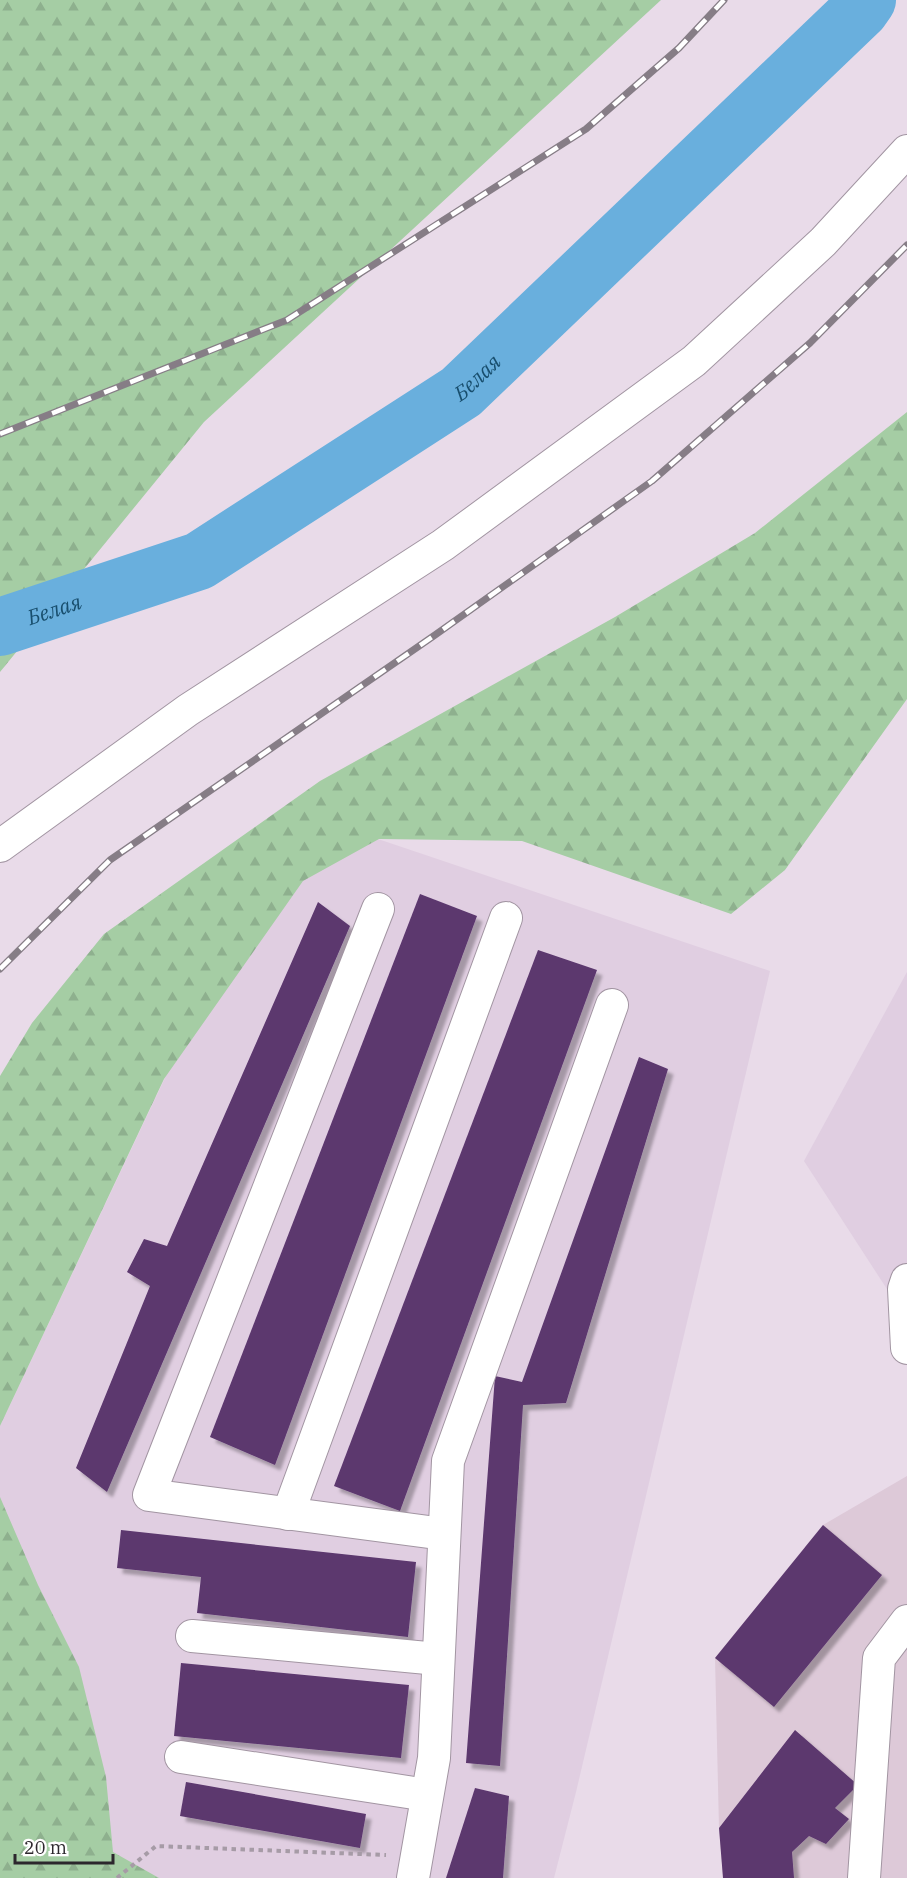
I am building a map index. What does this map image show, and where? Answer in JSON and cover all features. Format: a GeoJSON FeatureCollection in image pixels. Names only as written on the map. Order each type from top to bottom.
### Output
{"type":"FeatureCollection","features":[{"type":"Feature","properties":{"kind":"street"},"geometry":{"type":"LineString","coordinates":[[0,846],[188,710],[443,545],[694,361],[823,242],[907,152]]}},
{"type":"Feature","properties":{"kind":"street"},"geometry":{"type":"LineString","coordinates":[[378,909],[148,1494],[444,1534]]}},
{"type":"Feature","properties":{"kind":"street"},"geometry":{"type":"LineString","coordinates":[[288,1514],[506,918]]}},
{"type":"Feature","properties":{"kind":"street"},"geometry":{"type":"LineString","coordinates":[[415,1867],[434,1758],[448,1461],[612,1005]]}},
{"type":"Feature","properties":{"kind":"street"},"geometry":{"type":"LineString","coordinates":[[907,1280],[904,1289],[907,1348]]}},
{"type":"Feature","properties":{"kind":"street"},"geometry":{"type":"LineString","coordinates":[[864,1878],[879,1658],[907,1621]]}},
{"type":"Feature","properties":{"kind":"street"},"geometry":{"type":"LineString","coordinates":[[192,1636],[438,1659]]}},
{"type":"Feature","properties":{"kind":"street"},"geometry":{"type":"LineString","coordinates":[[181,1757],[427,1795]]}},
{"type":"Feature","properties":{"kind":"path"},"geometry":{"type":"LineString","coordinates":[[117,1878],[156,1846],[415,1867]]}},
{"type":"Feature","properties":{"kind":"shaded area"},"geometry":{"type":"Polygon","coordinates":[[[292,810],[770,971],[576,1792],[554,1878],[25,1878],[0,1622],[0,1426],[292,810]]]}},
{"type":"Feature","properties":{"kind":"shaded area"},"geometry":{"type":"Polygon","coordinates":[[[907,972],[907,1320],[804,1161],[907,972]]]}},
{"type":"Feature","properties":{"kind":"shaded area"},"geometry":{"type":"Polygon","coordinates":[[[907,1476],[907,1878],[723,1878],[719,1828],[715,1658],[823,1525],[907,1476]]]}},
{"type":"Feature","properties":{"kind":"green space"},"geometry":{"type":"Polygon","coordinates":[[[0,0],[661,0],[204,422],[0,672],[0,0]]]}},
{"type":"Feature","properties":{"kind":"green space"},"geometry":{"type":"Polygon","coordinates":[[[907,412],[907,699],[785,870],[731,914],[522,841],[379,839],[303,881],[164,1079],[0,1426],[0,1076],[32,1023],[104,934],[320,781],[615,617],[755,533],[907,412]]]}},
{"type":"Feature","properties":{"kind":"green space"},"geometry":{"type":"Polygon","coordinates":[[[0,1497],[38,1585],[79,1667],[106,1777],[113,1852],[159,1878],[0,1878],[0,1497]]]}},
{"type":"Feature","properties":{"kind":"building"},"geometry":{"type":"Polygon","coordinates":[[[420,894],[477,916],[275,1465],[210,1437],[420,894]]]}},
{"type":"Feature","properties":{"kind":"building"},"geometry":{"type":"Polygon","coordinates":[[[318,902],[350,926],[107,1492],[76,1468],[150,1286],[127,1272],[144,1239],[167,1246],[318,902]]]}},
{"type":"Feature","properties":{"kind":"building"},"geometry":{"type":"Polygon","coordinates":[[[538,950],[597,970],[400,1511],[334,1486],[538,950]]]}},
{"type":"Feature","properties":{"kind":"building"},"geometry":{"type":"Polygon","coordinates":[[[639,1057],[668,1069],[566,1403],[523,1405],[500,1766],[466,1763],[495,1376],[522,1382],[639,1057]]]}},
{"type":"Feature","properties":{"kind":"building"},"geometry":{"type":"Polygon","coordinates":[[[823,1525],[882,1575],[774,1707],[715,1658],[823,1525]]]}},
{"type":"Feature","properties":{"kind":"building"},"geometry":{"type":"Polygon","coordinates":[[[121,1530],[416,1562],[408,1637],[197,1613],[201,1577],[117,1568],[121,1530]]]}},
{"type":"Feature","properties":{"kind":"building"},"geometry":{"type":"Polygon","coordinates":[[[181,1663],[409,1685],[401,1758],[174,1736],[181,1663]]]}},
{"type":"Feature","properties":{"kind":"building"},"geometry":{"type":"Polygon","coordinates":[[[795,1730],[858,1785],[835,1808],[849,1819],[826,1844],[809,1836],[792,1852],[794,1878],[723,1878],[719,1828],[795,1730]]]}},
{"type":"Feature","properties":{"kind":"building"},"geometry":{"type":"Polygon","coordinates":[[[186,1782],[366,1814],[360,1848],[180,1816],[186,1782]]]}},
{"type":"Feature","properties":{"kind":"building"},"geometry":{"type":"Polygon","coordinates":[[[475,1788],[509,1796],[503,1878],[446,1878],[475,1788]]]}},
{"type":"Feature","properties":{"kind":"waterway","name":"Белая"},"geometry":{"type":"LineString","coordinates":[[0,627],[199,561],[461,392],[860,10],[867,0]]}},
{"type":"Feature","properties":{"kind":"railway"},"geometry":{"type":"LineString","coordinates":[[0,434],[287,320],[586,129],[679,48],[724,0]]}},
{"type":"Feature","properties":{"kind":"railway"},"geometry":{"type":"LineString","coordinates":[[0,969],[110,860],[435,635],[652,481],[810,343],[907,245]]}}]}
